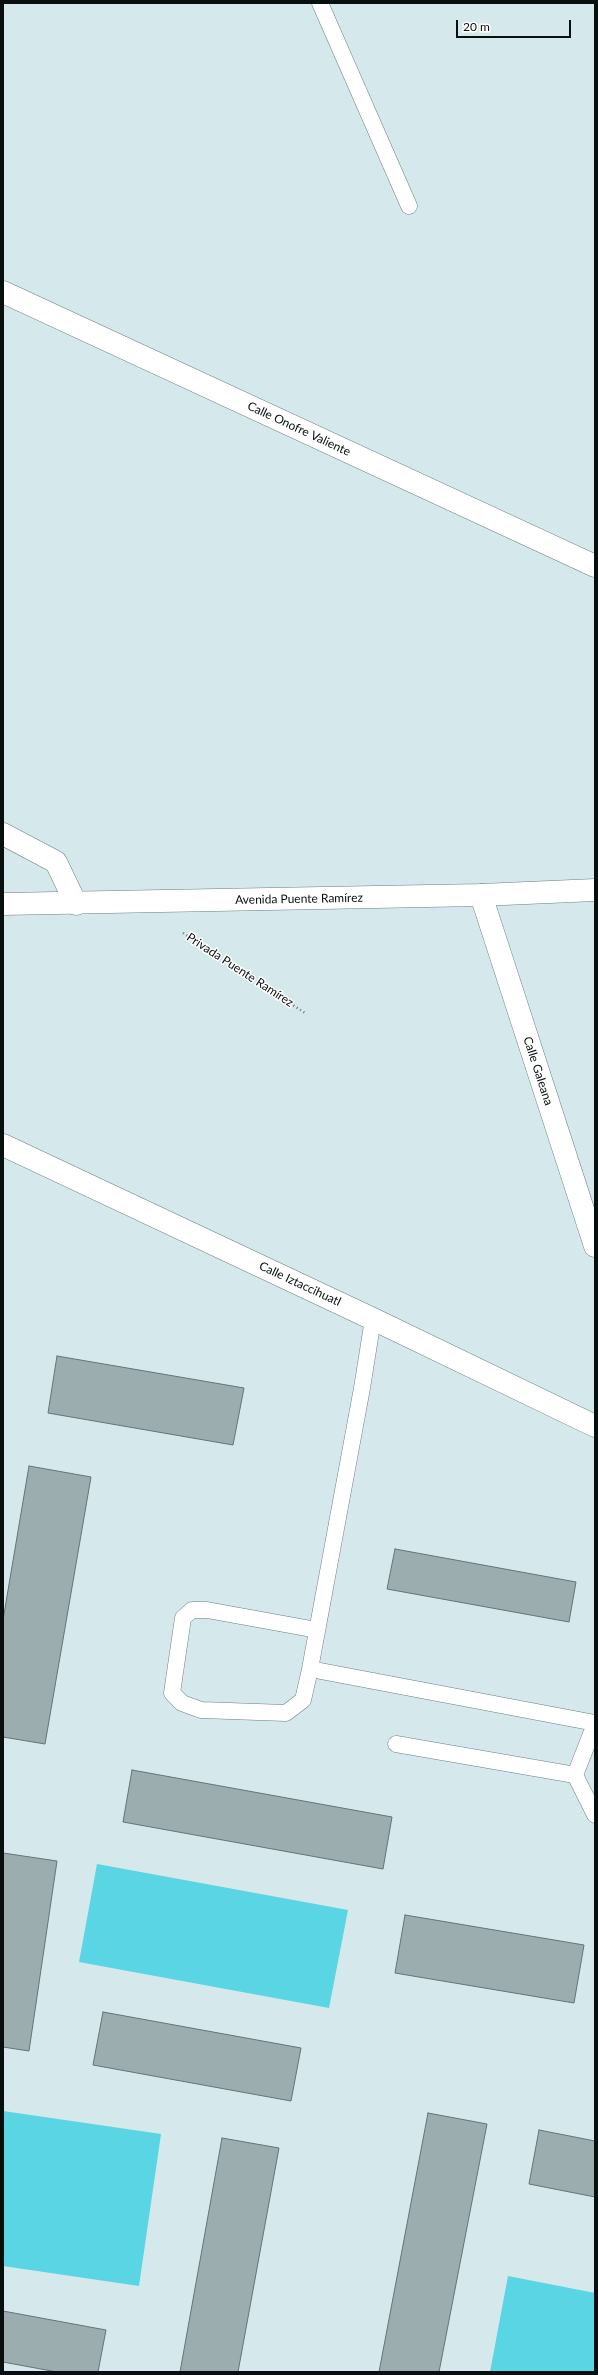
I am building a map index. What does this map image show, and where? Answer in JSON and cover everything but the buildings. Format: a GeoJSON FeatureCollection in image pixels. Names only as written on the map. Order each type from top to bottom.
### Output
{"type":"FeatureCollection","features":[{"type":"Feature","properties":{"kind":"street","name":"Calle Onofre Valiente"},"geometry":{"type":"LineString","coordinates":[[3,292],[595,566]]}},
{"type":"Feature","properties":{"kind":"street"},"geometry":{"type":"LineString","coordinates":[[3,834],[56,862],[76,904]]}},
{"type":"Feature","properties":{"kind":"street","name":"Avenida Puente Ramírez"},"geometry":{"type":"LineString","coordinates":[[3,904],[76,904],[481,895],[595,890]]}},
{"type":"Feature","properties":{"kind":"street","name":"Calle Galeana"},"geometry":{"type":"LineString","coordinates":[[481,895],[595,1246]]}},
{"type":"Feature","properties":{"kind":"street","name":"Calle Iztaccihuatl"},"geometry":{"type":"LineString","coordinates":[[3,1145],[373,1319],[595,1426]]}},
{"type":"Feature","properties":{"kind":"lane"},"geometry":{"type":"LineString","coordinates":[[320,3],[409,206]]}},
{"type":"Feature","properties":{"kind":"lane"},"geometry":{"type":"LineString","coordinates":[[317,1630],[207,1610],[192,1610],[182,1618],[172,1692],[182,1703],[201,1710],[286,1713],[303,1700],[310,1669],[373,1319]]}},
{"type":"Feature","properties":{"kind":"lane"},"geometry":{"type":"LineString","coordinates":[[310,1669],[595,1723],[575,1775],[595,1815]]}},
{"type":"Feature","properties":{"kind":"lane"},"geometry":{"type":"LineString","coordinates":[[396,1744],[575,1775]]}},
{"type":"Feature","properties":{"kind":"path","name":"Privada Puente Ramírez"},"geometry":{"type":"LineString","coordinates":[[176,902],[178,930],[305,1012]]}},
{"type":"Feature","properties":{"kind":"shaded area"},"geometry":{"type":"Polygon","coordinates":[[[97,1864],[348,1910],[329,2008],[79,1962],[97,1864]]]}},
{"type":"Feature","properties":{"kind":"shaded area"},"geometry":{"type":"Polygon","coordinates":[[[3,2111],[161,2134],[139,2286],[3,2266],[3,2111]]]}},
{"type":"Feature","properties":{"kind":"shaded area"},"geometry":{"type":"Polygon","coordinates":[[[508,2276],[595,2293],[595,2372],[490,2372],[508,2276]]]}}]}
